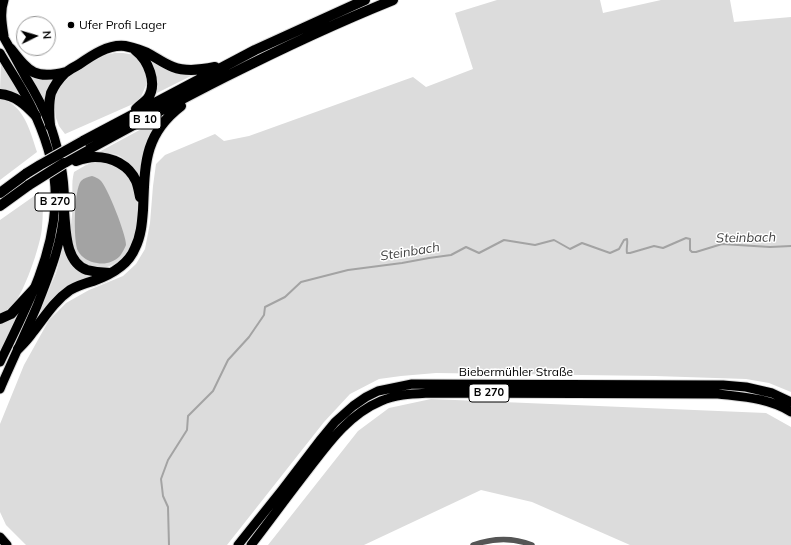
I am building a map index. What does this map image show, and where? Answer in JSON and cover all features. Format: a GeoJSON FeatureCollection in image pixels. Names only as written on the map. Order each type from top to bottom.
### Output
{"type":"FeatureCollection","features":[{"type":"Feature","properties":{"kind":"highway","name":"B 10"},"geometry":{"type":"LineString","coordinates":[[3,190],[40,164],[228,64],[255,50],[365,0]]}},
{"type":"Feature","properties":{"kind":"highway","name":"B 10"},"geometry":{"type":"LineString","coordinates":[[0,206],[29,185],[64,163],[86,155],[204,88],[302,40],[393,0]]}},
{"type":"Feature","properties":{"kind":"highway"},"geometry":{"type":"LineString","coordinates":[[11,49],[21,62],[30,70],[43,76],[66,72],[100,52],[109,48],[124,46],[151,55],[172,67],[181,70],[195,70],[228,64]]}},
{"type":"Feature","properties":{"kind":"highway"},"geometry":{"type":"LineString","coordinates":[[125,119],[148,98],[151,90],[151,74],[147,63],[134,49]]}},
{"type":"Feature","properties":{"kind":"highway"},"geometry":{"type":"LineString","coordinates":[[50,126],[49,106],[52,93],[58,81],[66,72]]}},
{"type":"Feature","properties":{"kind":"highway"},"geometry":{"type":"LineString","coordinates":[[18,349],[32,334],[52,307],[70,290],[98,279],[124,265],[135,250],[141,229],[146,162],[152,139],[170,114],[204,88]]}},
{"type":"Feature","properties":{"kind":"highway"},"geometry":{"type":"LineString","coordinates":[[0,94],[16,99],[25,105],[36,116]]}},
{"type":"Feature","properties":{"kind":"highway"},"geometry":{"type":"LineString","coordinates":[[86,155],[109,158],[119,162],[130,170],[136,180],[142,210]]}},
{"type":"Feature","properties":{"kind":"highway"},"geometry":{"type":"LineString","coordinates":[[64,211],[69,250],[78,265],[86,270],[110,273]]}},
{"type":"Feature","properties":{"kind":"highway"},"geometry":{"type":"LineString","coordinates":[[0,319],[11,314],[35,288]]}},
{"type":"Feature","properties":{"kind":"main road"},"geometry":{"type":"LineString","coordinates":[[2,34],[2,7],[4,0]]}},
{"type":"Feature","properties":{"kind":"main road","name":"B 270"},"geometry":{"type":"LineString","coordinates":[[0,389],[48,280],[60,236],[64,211],[63,177],[60,159],[50,126],[33,89],[2,34]]}},
{"type":"Feature","properties":{"kind":"main road","name":"B 270"},"geometry":{"type":"LineString","coordinates":[[0,53],[23,90],[36,116],[45,140],[50,155],[53,173],[55,205],[53,228],[49,245],[35,288],[0,362]]}},
{"type":"Feature","properties":{"kind":"main road","name":"Biebermühler Straße"},"geometry":{"type":"LineString","coordinates":[[238,545],[335,422],[366,397],[378,391],[401,385],[723,385],[746,387],[772,393],[791,402]]}},
{"type":"Feature","properties":{"kind":"main road","name":"B 270"},"geometry":{"type":"LineString","coordinates":[[251,545],[323,451],[345,425],[367,408],[391,397],[432,393],[718,394],[754,398],[778,405],[791,412]]}},
{"type":"Feature","properties":{"kind":"street"},"geometry":{"type":"LineString","coordinates":[[473,545],[500,539],[516,540],[532,545]]}},
{"type":"Feature","properties":{"kind":"shaded area"},"geometry":{"type":"Polygon","coordinates":[[[497,0],[600,0],[603,13],[661,0],[730,0],[734,22],[791,17],[791,392],[769,383],[746,379],[655,376],[436,373],[379,379],[350,394],[324,422],[227,545],[26,545],[6,525],[0,512],[0,424],[24,365],[49,320],[66,303],[89,290],[123,276],[136,264],[145,249],[150,223],[156,164],[165,155],[215,134],[224,141],[249,136],[413,77],[426,87],[473,69],[455,13],[497,0]]]}},
{"type":"Feature","properties":{"kind":"shaded area"},"geometry":{"type":"Polygon","coordinates":[[[115,53],[135,55],[145,66],[147,83],[141,97],[133,104],[65,134],[59,126],[56,118],[54,103],[55,95],[63,81],[83,67],[105,55],[115,53]]]}},
{"type":"Feature","properties":{"kind":"shaded area"},"geometry":{"type":"Polygon","coordinates":[[[149,59],[165,69],[191,76],[151,96],[149,59]]]}},
{"type":"Feature","properties":{"kind":"shaded area"},"geometry":{"type":"Polygon","coordinates":[[[1,62],[22,98],[0,90],[1,62]]]}},
{"type":"Feature","properties":{"kind":"shaded area"},"geometry":{"type":"Polygon","coordinates":[[[29,73],[45,79],[55,80],[46,105],[29,73]]]}},
{"type":"Feature","properties":{"kind":"shaded area"},"geometry":{"type":"Polygon","coordinates":[[[0,99],[15,106],[24,117],[37,152],[0,180],[0,99]]]}},
{"type":"Feature","properties":{"kind":"shaded area"},"geometry":{"type":"Polygon","coordinates":[[[158,120],[147,140],[142,159],[140,181],[130,165],[123,158],[114,154],[97,153],[158,120]]]}},
{"type":"Feature","properties":{"kind":"shaded area"},"geometry":{"type":"Polygon","coordinates":[[[94,162],[110,164],[126,173],[131,179],[138,212],[137,227],[131,245],[120,260],[113,265],[104,268],[86,264],[74,250],[71,240],[73,205],[72,184],[74,172],[94,162]]]}},
{"type":"Feature","properties":{"kind":"shaded area"},"geometry":{"type":"Polygon","coordinates":[[[92,176],[100,180],[107,191],[116,211],[126,245],[120,256],[115,260],[100,264],[89,261],[82,256],[78,251],[75,237],[75,215],[79,186],[82,180],[92,176]]]}},
{"type":"Feature","properties":{"kind":"shaded area"},"geometry":{"type":"Polygon","coordinates":[[[43,193],[43,219],[41,235],[31,270],[16,302],[9,310],[0,314],[0,220],[37,194],[43,193]]]}},
{"type":"Feature","properties":{"kind":"shaded area"},"geometry":{"type":"Polygon","coordinates":[[[63,247],[96,277],[36,320],[56,273],[63,247]]]}},
{"type":"Feature","properties":{"kind":"shaded area"},"geometry":{"type":"Polygon","coordinates":[[[17,315],[0,353],[0,323],[17,315]]]}},
{"type":"Feature","properties":{"kind":"shaded area"},"geometry":{"type":"Polygon","coordinates":[[[431,399],[766,413],[791,427],[791,545],[630,545],[532,502],[481,490],[364,545],[268,545],[358,431],[389,408],[431,399]]]}},
{"type":"Feature","properties":{"kind":"waterway","name":"Steinbach"},"geometry":{"type":"LineString","coordinates":[[169,545],[168,507],[163,496],[161,479],[168,460],[187,430],[188,416],[213,391],[228,360],[249,337],[264,315],[265,307],[285,297],[301,282],[348,270],[451,255],[466,247],[479,253],[504,240],[535,245],[554,240],[570,249],[582,243],[610,253],[619,249],[624,240],[627,239],[627,253],[654,246],[663,248],[686,238],[690,239],[690,250],[692,252],[722,244],[770,247],[791,246]]}},
{"type":"Feature","properties":{"kind":"place","name":"Ufer Profi Lager"},"geometry":{"type":"Point","coordinates":[71,25]}}]}
